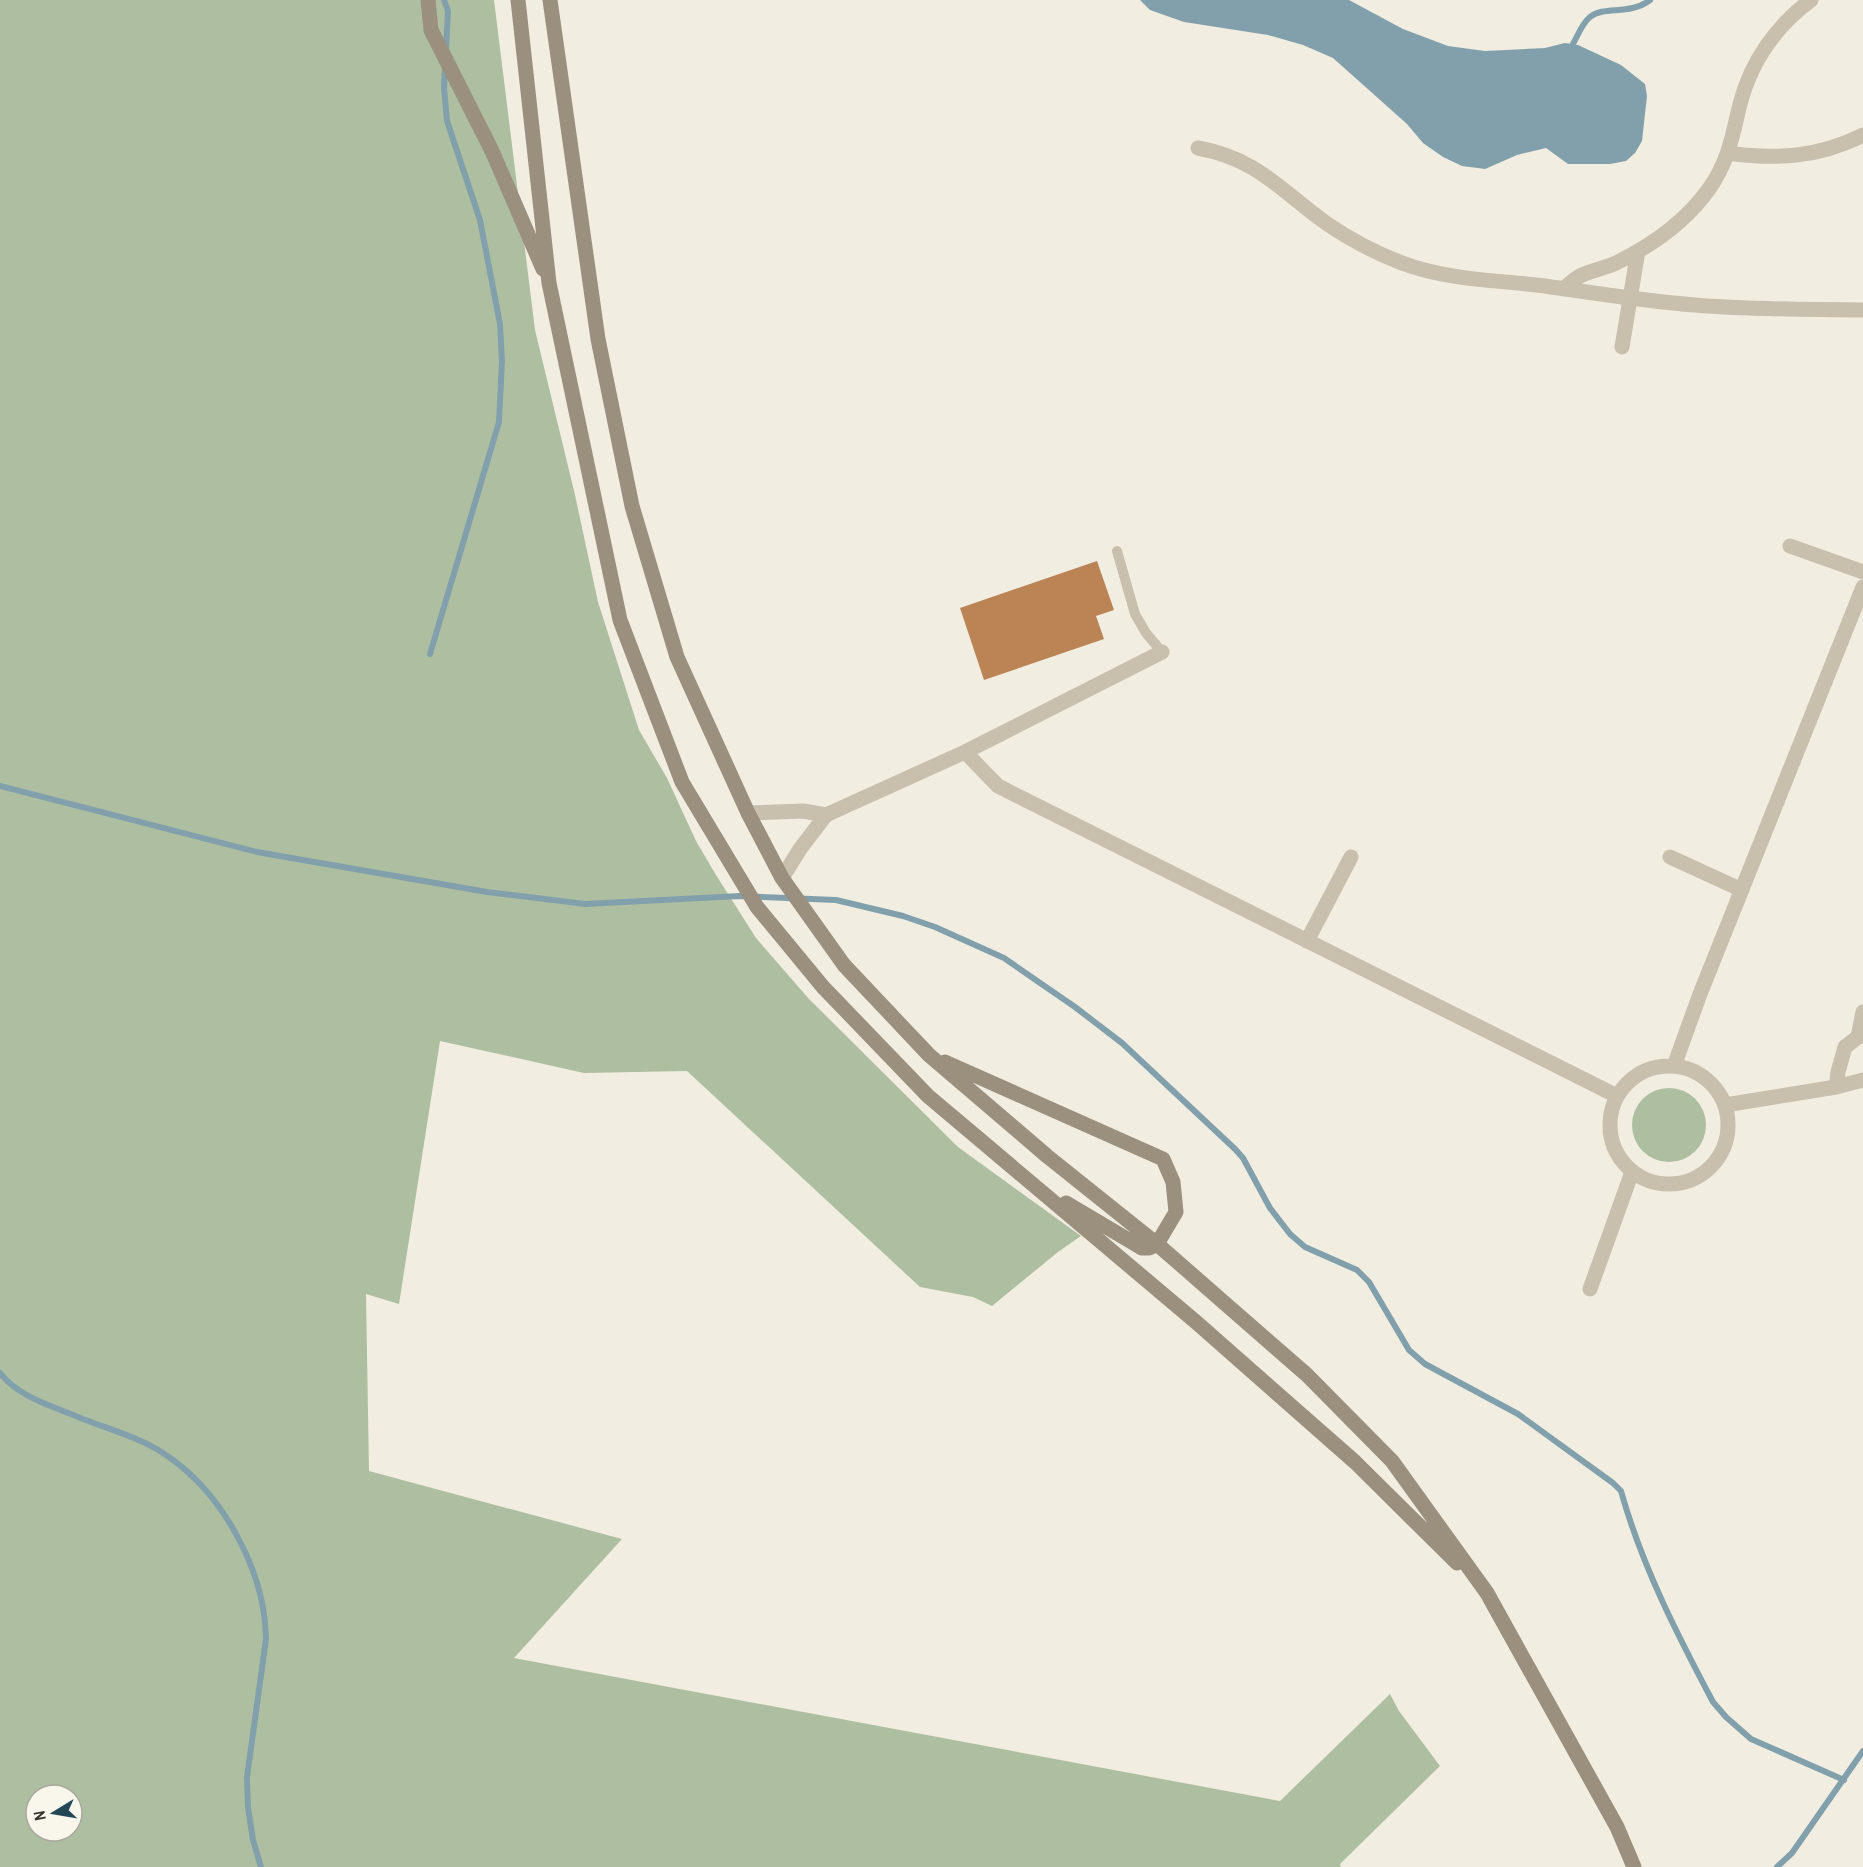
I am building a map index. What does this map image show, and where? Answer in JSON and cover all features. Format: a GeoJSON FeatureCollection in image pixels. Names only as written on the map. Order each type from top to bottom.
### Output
{"type":"FeatureCollection","features":[{"type":"Feature","properties":{"kind":"main road"},"geometry":{"type":"LineString","coordinates":[[428,0],[431,30],[492,151],[549,283]]}},
{"type":"Feature","properties":{"kind":"main road"},"geometry":{"type":"LineString","coordinates":[[518,0],[549,283],[620,620],[682,782],[757,907],[823,987],[928,1096],[1196,1322],[1355,1462],[1487,1593]]}},
{"type":"Feature","properties":{"kind":"main road"},"geometry":{"type":"LineString","coordinates":[[541,0],[567,126]]}},
{"type":"Feature","properties":{"kind":"main road"},"geometry":{"type":"LineString","coordinates":[[550,0],[598,339],[632,506],[677,657],[748,813],[782,878],[844,965],[929,1055],[1047,1156],[1157,1244],[1307,1375],[1392,1461],[1487,1593],[1617,1827],[1634,1867]]}},
{"type":"Feature","properties":{"kind":"main road"},"geometry":{"type":"LineString","coordinates":[[929,1055],[1163,1159],[1173,1182],[1176,1212],[1157,1244],[1149,1248],[1142,1248],[1028,1180]]}},
{"type":"Feature","properties":{"kind":"street"},"geometry":{"type":"LineString","coordinates":[[1564,289],[1580,276],[1615,264],[1638,251],[1659,237],[1695,206],[1719,172],[1728,153],[1747,83],[1756,62],[1768,42],[1783,24],[1811,0]]}},
{"type":"Feature","properties":{"kind":"street"},"geometry":{"type":"LineString","coordinates":[[1728,153],[1754,156],[1803,155],[1827,149],[1863,135]]}},
{"type":"Feature","properties":{"kind":"street"},"geometry":{"type":"LineString","coordinates":[[1198,148],[1220,152],[1254,167],[1328,224],[1370,248],[1426,272],[1631,298],[1753,309],[1858,310],[1859,299],[1863,297]]}},
{"type":"Feature","properties":{"kind":"street"},"geometry":{"type":"LineString","coordinates":[[1622,347],[1638,251]]}},
{"type":"Feature","properties":{"kind":"street"},"geometry":{"type":"LineString","coordinates":[[1790,546],[1863,573]]}},
{"type":"Feature","properties":{"kind":"street"},"geometry":{"type":"LineString","coordinates":[[1674,1066],[1700,994],[1863,587]]}},
{"type":"Feature","properties":{"kind":"street"},"geometry":{"type":"LineString","coordinates":[[782,878],[800,849],[826,815],[965,752],[1162,652]]}},
{"type":"Feature","properties":{"kind":"street"},"geometry":{"type":"LineString","coordinates":[[965,752],[998,786],[1617,1096]]}},
{"type":"Feature","properties":{"kind":"street"},"geometry":{"type":"LineString","coordinates":[[748,813],[803,811],[826,815]]}},
{"type":"Feature","properties":{"kind":"street"},"geometry":{"type":"LineString","coordinates":[[1307,940],[1351,857]]}},
{"type":"Feature","properties":{"kind":"street"},"geometry":{"type":"LineString","coordinates":[[1670,857],[1742,890]]}},
{"type":"Feature","properties":{"kind":"street"},"geometry":{"type":"LineString","coordinates":[[1836,1087],[1845,1047],[1860,1039],[1863,1012]]}},
{"type":"Feature","properties":{"kind":"street"},"geometry":{"type":"LineString","coordinates":[[1657,1066],[1674,1066],[1690,1069],[1705,1078],[1717,1090],[1725,1106],[1728,1122],[1726,1139],[1720,1155],[1710,1168],[1688,1181],[1664,1185],[1647,1181],[1632,1172],[1620,1160],[1609,1129],[1611,1112],[1617,1096],[1627,1082],[1641,1072],[1657,1066]]}},
{"type":"Feature","properties":{"kind":"street"},"geometry":{"type":"LineString","coordinates":[[1725,1106],[1836,1087],[1863,1080]]}},
{"type":"Feature","properties":{"kind":"street"},"geometry":{"type":"LineString","coordinates":[[1590,1289],[1632,1172]]}},
{"type":"Feature","properties":{"kind":"lane"},"geometry":{"type":"LineString","coordinates":[[1117,551],[1135,614],[1146,633],[1162,652]]}},
{"type":"Feature","properties":{"kind":"green space"},"geometry":{"type":"Polygon","coordinates":[[[0,0],[494,0],[535,330],[598,602],[639,730],[667,778],[696,841],[716,875],[756,938],[809,999],[958,1147],[1081,1236],[992,1306],[973,1297],[920,1287],[687,1071],[584,1073],[440,1041],[399,1304],[366,1294],[369,1471],[622,1539],[514,1658],[1280,1801],[1390,1694],[1399,1711],[1440,1766],[1340,1864],[1341,1867],[0,1867],[0,0]]]}},
{"type":"Feature","properties":{"kind":"green space"},"geometry":{"type":"Polygon","coordinates":[[[1669,1088],[1690,1094],[1700,1104],[1706,1125],[1700,1146],[1690,1156],[1669,1162],[1648,1156],[1638,1146],[1632,1125],[1638,1104],[1648,1094],[1669,1088]]]}},
{"type":"Feature","properties":{"kind":"water"},"geometry":{"type":"Polygon","coordinates":[[[1140,0],[1349,0],[1403,29],[1448,46],[1485,51],[1545,48],[1565,43],[1578,45],[1621,65],[1645,84],[1647,96],[1642,141],[1635,153],[1626,161],[1610,164],[1568,164],[1546,148],[1517,155],[1485,169],[1462,166],[1443,157],[1423,143],[1407,124],[1333,58],[1303,45],[1268,35],[1184,22],[1150,10],[1140,0]]]}},
{"type":"Feature","properties":{"kind":"building"},"geometry":{"type":"Polygon","coordinates":[[[1097,561],[1114,610],[1096,616],[1104,639],[984,680],[960,608],[1097,561]]]}},
{"type":"Feature","properties":{"kind":"waterway"},"geometry":{"type":"LineString","coordinates":[[444,0],[448,11],[446,50]]}},
{"type":"Feature","properties":{"kind":"waterway"},"geometry":{"type":"LineString","coordinates":[[1569,50],[1584,24],[1596,13],[1634,8],[1650,0]]}},
{"type":"Feature","properties":{"kind":"waterway"},"geometry":{"type":"LineString","coordinates":[[430,654],[499,422],[502,361],[500,324],[480,220],[447,121],[445,66]]}},
{"type":"Feature","properties":{"kind":"waterway"},"geometry":{"type":"LineString","coordinates":[[0,786],[257,852],[487,892],[585,904],[740,896],[836,900],[903,916],[935,927],[1004,958],[1122,1043],[1235,1149],[1243,1158],[1270,1208],[1290,1234],[1305,1247],[1357,1270],[1369,1282],[1409,1350],[1425,1364],[1518,1414],[1613,1483],[1621,1491],[1639,1546],[1661,1599],[1713,1702],[1751,1739],[1844,1780]]}},
{"type":"Feature","properties":{"kind":"waterway"},"geometry":{"type":"LineString","coordinates":[[0,1373],[17,1389],[38,1401],[134,1438],[163,1453],[204,1488],[236,1534],[249,1560],[258,1586],[264,1613],[266,1639],[247,1777],[248,1808],[253,1840],[261,1867]]}},
{"type":"Feature","properties":{"kind":"waterway"},"geometry":{"type":"LineString","coordinates":[[1777,1867],[1792,1853],[1863,1751]]}}]}
